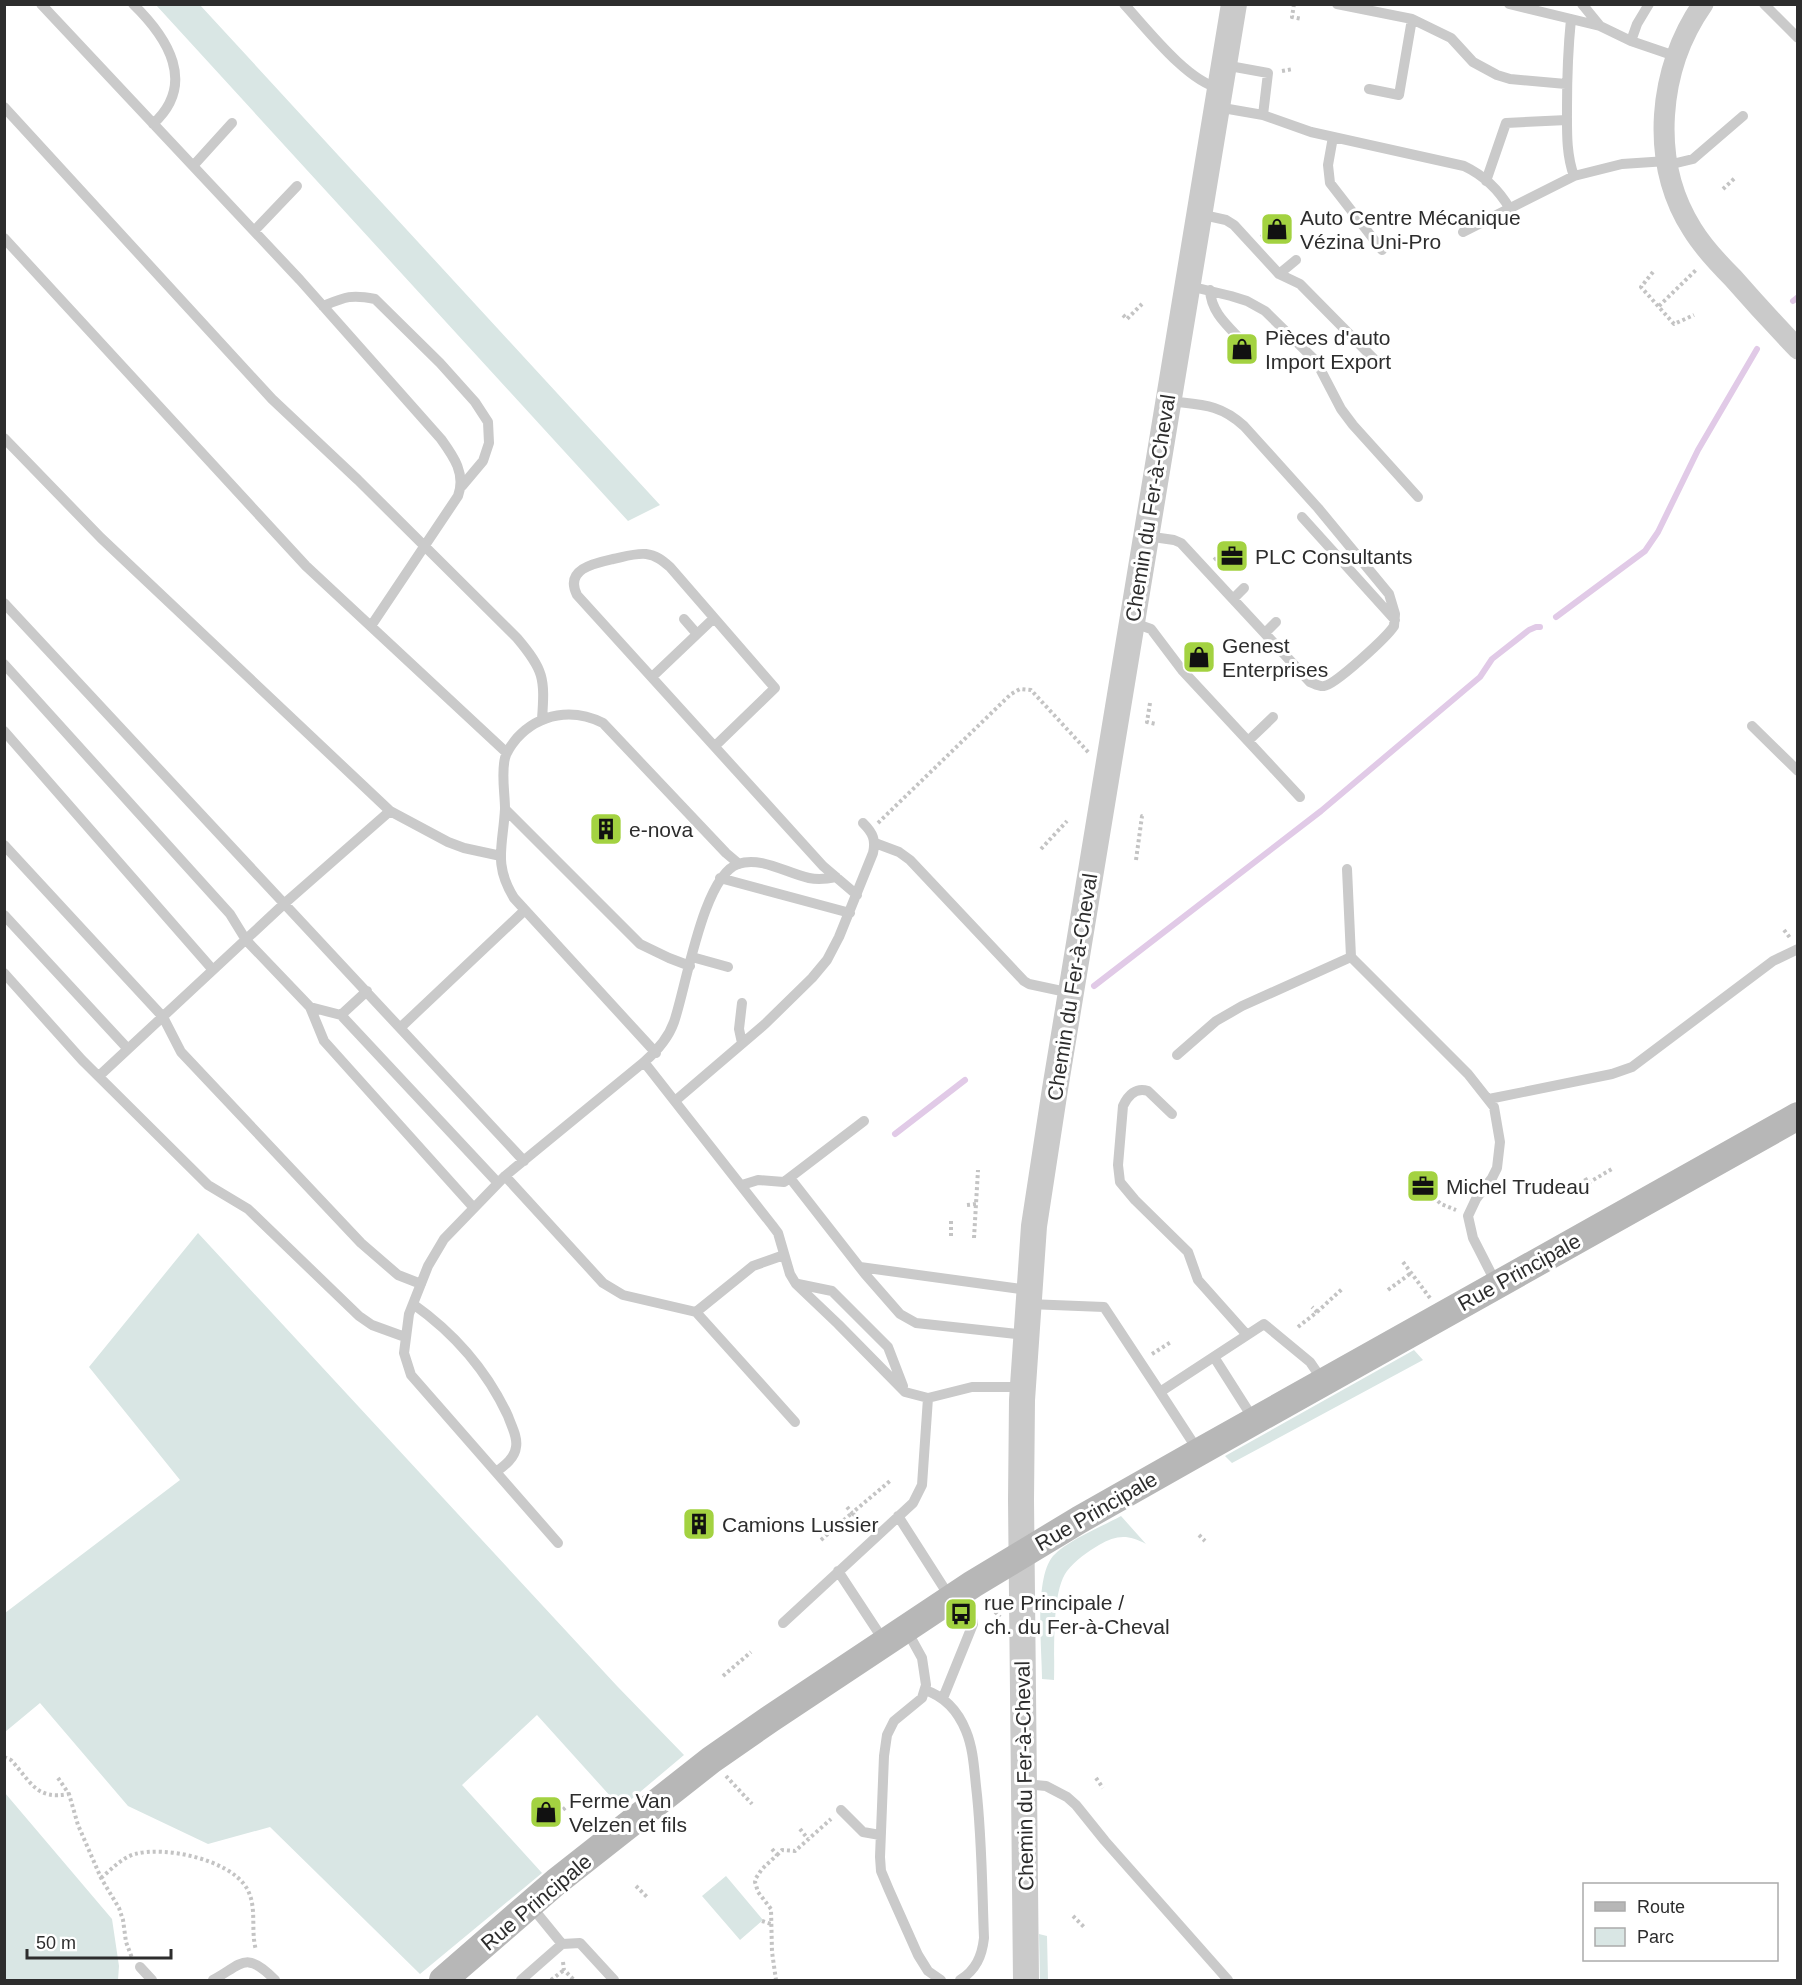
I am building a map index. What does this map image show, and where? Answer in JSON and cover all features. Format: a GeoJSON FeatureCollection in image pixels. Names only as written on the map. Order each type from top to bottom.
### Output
{"type":"FeatureCollection","features":[{"type":"Feature","properties":{"kind":"main road","name":"Rue Principale"},"geometry":{"type":"LineString","coordinates":[[443,1980],[531,1905],[711,1760],[955,1596],[1022,1554],[1199,1452],[1797,1116]]}},
{"type":"Feature","properties":{"kind":"street","name":"Chemin du Fer-à-Cheval"},"geometry":{"type":"LineString","coordinates":[[1026,1980],[1022,1554],[1023,1387],[1028,1297],[1041,1176],[1168,401],[1198,288],[1199,214],[1234,4]]}},
{"type":"Feature","properties":{"kind":"street"},"geometry":{"type":"LineString","coordinates":[[1698,6],[1675,56],[1665,101],[1664,121],[1668,163],[1682,212],[1699,240],[1797,349]]}},
{"type":"Feature","properties":{"kind":"lane"},"geometry":{"type":"LineString","coordinates":[[41,4],[323,306],[441,439],[458,466],[462,486]]}},
{"type":"Feature","properties":{"kind":"lane"},"geometry":{"type":"LineString","coordinates":[[133,4],[158,33],[174,59],[176,80],[171,101],[164,114],[153,124]]}},
{"type":"Feature","properties":{"kind":"lane"},"geometry":{"type":"LineString","coordinates":[[1124,4],[1174,58],[1203,82],[1220,87],[1263,115],[1333,137],[1464,166],[1502,195],[1510,209]]}},
{"type":"Feature","properties":{"kind":"lane"},"geometry":{"type":"LineString","coordinates":[[1337,4],[1413,19],[1451,38],[1473,62],[1497,75],[1510,79],[1566,84]]}},
{"type":"Feature","properties":{"kind":"lane"},"geometry":{"type":"LineString","coordinates":[[1509,4],[1600,26],[1631,41],[1675,56]]}},
{"type":"Feature","properties":{"kind":"lane"},"geometry":{"type":"LineString","coordinates":[[1582,4],[1600,26]]}},
{"type":"Feature","properties":{"kind":"lane"},"geometry":{"type":"LineString","coordinates":[[1631,41],[1637,24],[1649,4]]}},
{"type":"Feature","properties":{"kind":"lane"},"geometry":{"type":"LineString","coordinates":[[1764,4],[1797,38]]}},
{"type":"Feature","properties":{"kind":"lane"},"geometry":{"type":"LineString","coordinates":[[1369,89],[1399,94],[1413,19]]}},
{"type":"Feature","properties":{"kind":"lane"},"geometry":{"type":"LineString","coordinates":[[1571,19],[1566,84],[1569,164],[1574,176]]}},
{"type":"Feature","properties":{"kind":"lane"},"geometry":{"type":"LineString","coordinates":[[1220,87],[1269,74],[1263,115]]}},
{"type":"Feature","properties":{"kind":"lane"},"geometry":{"type":"LineString","coordinates":[[4,107],[272,399],[517,638],[541,670],[544,683],[542,719]]}},
{"type":"Feature","properties":{"kind":"lane"},"geometry":{"type":"LineString","coordinates":[[1463,232],[1574,176],[1622,164],[1668,163],[1693,159],[1743,116]]}},
{"type":"Feature","properties":{"kind":"lane"},"geometry":{"type":"LineString","coordinates":[[1486,181],[1506,123],[1567,120]]}},
{"type":"Feature","properties":{"kind":"lane"},"geometry":{"type":"LineString","coordinates":[[193,166],[232,123]]}},
{"type":"Feature","properties":{"kind":"lane"},"geometry":{"type":"LineString","coordinates":[[1333,137],[1328,165],[1330,183],[1382,250]]}},
{"type":"Feature","properties":{"kind":"lane"},"geometry":{"type":"LineString","coordinates":[[254,231],[297,186]]}},
{"type":"Feature","properties":{"kind":"lane"},"geometry":{"type":"LineString","coordinates":[[1199,214],[1230,222],[1280,274],[1300,284],[1375,360]]}},
{"type":"Feature","properties":{"kind":"lane"},"geometry":{"type":"LineString","coordinates":[[4,238],[306,566],[507,753]]}},
{"type":"Feature","properties":{"kind":"lane"},"geometry":{"type":"LineString","coordinates":[[1280,274],[1296,260]]}},
{"type":"Feature","properties":{"kind":"lane"},"geometry":{"type":"LineString","coordinates":[[1198,288],[1211,300],[1217,314],[1241,340]]}},
{"type":"Feature","properties":{"kind":"lane"},"geometry":{"type":"LineString","coordinates":[[1198,288],[1246,301],[1265,311],[1307,351],[1323,372],[1341,409],[1353,425],[1418,497]]}},
{"type":"Feature","properties":{"kind":"lane"},"geometry":{"type":"LineString","coordinates":[[323,306],[346,296],[375,299],[440,363],[475,402],[488,422],[489,443],[483,461],[462,486],[458,496],[371,626]]}},
{"type":"Feature","properties":{"kind":"lane"},"geometry":{"type":"LineString","coordinates":[[1146,536],[1181,543],[1310,682],[1324,686],[1338,680],[1390,631],[1395,620],[1394,607],[1389,594],[1318,508],[1244,426],[1231,414],[1219,408],[1168,401]]}},
{"type":"Feature","properties":{"kind":"lane"},"geometry":{"type":"LineString","coordinates":[[4,438],[101,538],[390,811],[448,842],[501,856]]}},
{"type":"Feature","properties":{"kind":"lane"},"geometry":{"type":"LineString","coordinates":[[1302,517],[1395,620]]}},
{"type":"Feature","properties":{"kind":"lane"},"geometry":{"type":"LineString","coordinates":[[715,746],[776,688],[670,567],[659,558],[647,554],[636,554],[589,564],[574,581],[574,590],[577,595],[823,866],[857,895]]}},
{"type":"Feature","properties":{"kind":"lane"},"geometry":{"type":"LineString","coordinates":[[1233,599],[1244,588]]}},
{"type":"Feature","properties":{"kind":"lane"},"geometry":{"type":"LineString","coordinates":[[4,603],[524,1161]]}},
{"type":"Feature","properties":{"kind":"lane"},"geometry":{"type":"LineString","coordinates":[[652,677],[714,618]]}},
{"type":"Feature","properties":{"kind":"lane"},"geometry":{"type":"LineString","coordinates":[[684,619],[698,634]]}},
{"type":"Feature","properties":{"kind":"lane"},"geometry":{"type":"LineString","coordinates":[[1131,622],[1151,629],[1182,670],[1300,797]]}},
{"type":"Feature","properties":{"kind":"lane"},"geometry":{"type":"LineString","coordinates":[[1265,633],[1276,622]]}},
{"type":"Feature","properties":{"kind":"lane"},"geometry":{"type":"LineString","coordinates":[[4,664],[230,914],[246,940],[310,1007],[324,1041],[473,1207]]}},
{"type":"Feature","properties":{"kind":"lane"},"geometry":{"type":"LineString","coordinates":[[1182,670],[1196,671]]}},
{"type":"Feature","properties":{"kind":"lane"},"geometry":{"type":"LineString","coordinates":[[656,1053],[514,898],[506,885],[501,856],[506,809],[504,769],[509,748],[523,731],[542,719],[557,715],[583,715],[603,723],[726,854],[739,864]]}},
{"type":"Feature","properties":{"kind":"lane"},"geometry":{"type":"LineString","coordinates":[[1248,741],[1273,717]]}},
{"type":"Feature","properties":{"kind":"lane"},"geometry":{"type":"LineString","coordinates":[[1752,726],[1797,771]]}},
{"type":"Feature","properties":{"kind":"lane"},"geometry":{"type":"LineString","coordinates":[[4,731],[213,970]]}},
{"type":"Feature","properties":{"kind":"lane"},"geometry":{"type":"LineString","coordinates":[[506,809],[640,944],[660,954],[728,967]]}},
{"type":"Feature","properties":{"kind":"lane"},"geometry":{"type":"LineString","coordinates":[[99,1076],[285,903],[390,811]]}},
{"type":"Feature","properties":{"kind":"lane"},"geometry":{"type":"LineString","coordinates":[[675,1101],[742,1043],[812,978],[827,960],[857,895],[875,843],[867,827]]}},
{"type":"Feature","properties":{"kind":"lane"},"geometry":{"type":"LineString","coordinates":[[875,843],[891,848],[910,860],[1024,981],[1071,993]]}},
{"type":"Feature","properties":{"kind":"lane"},"geometry":{"type":"LineString","coordinates":[[4,845],[163,1017],[181,1052],[362,1243],[398,1275],[421,1284]]}},
{"type":"Feature","properties":{"kind":"lane"},"geometry":{"type":"LineString","coordinates":[[558,1543],[411,1375],[404,1353],[405,1337],[428,1266],[444,1239],[502,1179],[656,1053],[674,1024],[702,920],[720,878],[729,868],[739,864],[759,862],[809,878],[836,877]]}},
{"type":"Feature","properties":{"kind":"lane"},"geometry":{"type":"LineString","coordinates":[[1347,869],[1351,957],[1468,1074],[1494,1107],[1500,1142],[1497,1168],[1469,1213],[1469,1229],[1497,1285]]}},
{"type":"Feature","properties":{"kind":"lane"},"geometry":{"type":"LineString","coordinates":[[720,878],[849,913]]}},
{"type":"Feature","properties":{"kind":"lane"},"geometry":{"type":"LineString","coordinates":[[401,1027],[525,910]]}},
{"type":"Feature","properties":{"kind":"lane"},"geometry":{"type":"LineString","coordinates":[[4,915],[128,1049]]}},
{"type":"Feature","properties":{"kind":"lane"},"geometry":{"type":"LineString","coordinates":[[1489,1099],[1612,1074],[1632,1067],[1773,961],[1797,949]]}},
{"type":"Feature","properties":{"kind":"lane"},"geometry":{"type":"LineString","coordinates":[[1177,1055],[1216,1021],[1242,1006],[1351,957]]}},
{"type":"Feature","properties":{"kind":"lane"},"geometry":{"type":"LineString","coordinates":[[4,973],[99,1076],[208,1185],[248,1209],[359,1316],[372,1325],[405,1337]]}},
{"type":"Feature","properties":{"kind":"lane"},"geometry":{"type":"LineString","coordinates":[[341,1015],[367,991]]}},
{"type":"Feature","properties":{"kind":"lane"},"geometry":{"type":"LineString","coordinates":[[742,1003],[739,1029],[742,1043]]}},
{"type":"Feature","properties":{"kind":"lane"},"geometry":{"type":"LineString","coordinates":[[310,1007],[341,1015],[603,1283],[623,1295],[696,1312],[795,1422]]}},
{"type":"Feature","properties":{"kind":"lane"},"geometry":{"type":"LineString","coordinates":[[644,1062],[772,1225],[796,1284],[905,1392],[928,1398],[972,1387],[1023,1387]]}},
{"type":"Feature","properties":{"kind":"lane"},"geometry":{"type":"LineString","coordinates":[[1173,1114],[1144,1090],[1135,1091],[1126,1100],[1123,1106],[1118,1170],[1120,1182],[1131,1204],[1188,1252],[1198,1280],[1247,1335]]}},
{"type":"Feature","properties":{"kind":"lane"},"geometry":{"type":"LineString","coordinates":[[742,1185],[758,1180],[778,1183],[790,1178],[864,1121]]}},
{"type":"Feature","properties":{"kind":"lane"},"geometry":{"type":"LineString","coordinates":[[790,1178],[860,1267],[900,1314],[908,1320],[916,1323],[1026,1335]]}},
{"type":"Feature","properties":{"kind":"lane"},"geometry":{"type":"LineString","coordinates":[[696,1312],[753,1266],[784,1255]]}},
{"type":"Feature","properties":{"kind":"lane"},"geometry":{"type":"LineString","coordinates":[[860,1267],[1028,1297],[1104,1306],[1199,1452]]}},
{"type":"Feature","properties":{"kind":"lane"},"geometry":{"type":"LineString","coordinates":[[796,1284],[832,1291],[888,1347],[905,1392]]}},
{"type":"Feature","properties":{"kind":"lane"},"geometry":{"type":"LineString","coordinates":[[414,1304],[438,1322],[462,1347],[477,1364],[498,1396],[514,1431],[517,1446],[510,1459],[496,1472]]}},
{"type":"Feature","properties":{"kind":"lane"},"geometry":{"type":"LineString","coordinates":[[1160,1392],[1264,1324],[1310,1362],[1324,1382]]}},
{"type":"Feature","properties":{"kind":"lane"},"geometry":{"type":"LineString","coordinates":[[1214,1357],[1254,1421]]}},
{"type":"Feature","properties":{"kind":"lane"},"geometry":{"type":"LineString","coordinates":[[783,1623],[913,1503],[922,1485],[928,1398]]}},
{"type":"Feature","properties":{"kind":"lane"},"geometry":{"type":"LineString","coordinates":[[897,1516],[955,1596],[970,1608],[973,1624],[944,1698]]}},
{"type":"Feature","properties":{"kind":"lane"},"geometry":{"type":"LineString","coordinates":[[838,1571],[896,1635],[922,1658],[926,1676],[922,1698],[894,1721],[887,1735],[880,1835],[881,1871],[924,1965],[934,1978],[941,1980]]}},
{"type":"Feature","properties":{"kind":"lane"},"geometry":{"type":"LineString","coordinates":[[925,1690],[944,1698],[958,1716],[971,1747],[980,1823],[984,1938],[983,1950],[976,1965],[960,1980]]}},
{"type":"Feature","properties":{"kind":"lane"},"geometry":{"type":"LineString","coordinates":[[1024,1784],[1046,1786],[1077,1805],[1117,1859],[1228,1980]]}},
{"type":"Feature","properties":{"kind":"lane"},"geometry":{"type":"LineString","coordinates":[[838,1813],[862,1832],[880,1835]]}},
{"type":"Feature","properties":{"kind":"lane"},"geometry":{"type":"LineString","coordinates":[[531,1905],[562,1944]]}},
{"type":"Feature","properties":{"kind":"lane"},"geometry":{"type":"LineString","coordinates":[[521,1980],[562,1944],[580,1943],[614,1980]]}},
{"type":"Feature","properties":{"kind":"lane"},"geometry":{"type":"LineString","coordinates":[[215,1980],[240,1963],[255,1964],[275,1980]]}},
{"type":"Feature","properties":{"kind":"lane"},"geometry":{"type":"LineString","coordinates":[[140,1967],[152,1976]]}},
{"type":"Feature","properties":{"kind":"path"},"geometry":{"type":"LineString","coordinates":[[1294,4],[1292,17],[1302,20]]}},
{"type":"Feature","properties":{"kind":"path"},"geometry":{"type":"LineString","coordinates":[[1723,189],[1736,177]]}},
{"type":"Feature","properties":{"kind":"path"},"geometry":{"type":"LineString","coordinates":[[1659,306],[1696,270]]}},
{"type":"Feature","properties":{"kind":"path"},"geometry":{"type":"LineString","coordinates":[[1653,272],[1641,287],[1674,324],[1694,315]]}},
{"type":"Feature","properties":{"kind":"path"},"geometry":{"type":"LineString","coordinates":[[1123,315],[1127,319],[1142,304]]}},
{"type":"Feature","properties":{"kind":"path"},"geometry":{"type":"LineString","coordinates":[[867,827],[1020,688],[1031,690],[1086,751],[1107,769]]}},
{"type":"Feature","properties":{"kind":"path"},"geometry":{"type":"LineString","coordinates":[[1150,703],[1147,722],[1156,724]]}},
{"type":"Feature","properties":{"kind":"path"},"geometry":{"type":"LineString","coordinates":[[1136,860],[1142,816],[1145,816]]}},
{"type":"Feature","properties":{"kind":"path"},"geometry":{"type":"LineString","coordinates":[[1041,849],[1067,821]]}},
{"type":"Feature","properties":{"kind":"path"},"geometry":{"type":"LineString","coordinates":[[1585,1178],[1588,1183],[1612,1169]]}},
{"type":"Feature","properties":{"kind":"path"},"geometry":{"type":"LineString","coordinates":[[974,1238],[978,1170]]}},
{"type":"Feature","properties":{"kind":"path"},"geometry":{"type":"LineString","coordinates":[[1429,1193],[1447,1207],[1469,1213]]}},
{"type":"Feature","properties":{"kind":"path"},"geometry":{"type":"LineString","coordinates":[[967,1205],[976,1204]]}},
{"type":"Feature","properties":{"kind":"path"},"geometry":{"type":"LineString","coordinates":[[951,1221],[951,1236]]}},
{"type":"Feature","properties":{"kind":"path"},"geometry":{"type":"LineString","coordinates":[[1403,1262],[1430,1298]]}},
{"type":"Feature","properties":{"kind":"path"},"geometry":{"type":"LineString","coordinates":[[1388,1290],[1411,1273]]}},
{"type":"Feature","properties":{"kind":"path"},"geometry":{"type":"LineString","coordinates":[[1298,1327],[1342,1289]]}},
{"type":"Feature","properties":{"kind":"path"},"geometry":{"type":"LineString","coordinates":[[1312,1308],[1317,1312]]}},
{"type":"Feature","properties":{"kind":"path"},"geometry":{"type":"LineString","coordinates":[[1140,1362],[1171,1342]]}},
{"type":"Feature","properties":{"kind":"path"},"geometry":{"type":"LineString","coordinates":[[821,1540],[890,1481]]}},
{"type":"Feature","properties":{"kind":"path"},"geometry":{"type":"LineString","coordinates":[[847,1507],[876,1536]]}},
{"type":"Feature","properties":{"kind":"path"},"geometry":{"type":"LineString","coordinates":[[1198,1535],[1205,1541]]}},
{"type":"Feature","properties":{"kind":"path"},"geometry":{"type":"LineString","coordinates":[[723,1676],[751,1652]]}},
{"type":"Feature","properties":{"kind":"path"},"geometry":{"type":"LineString","coordinates":[[4,1757],[11,1760],[42,1793],[53,1797],[69,1794]]}},
{"type":"Feature","properties":{"kind":"path"},"geometry":{"type":"LineString","coordinates":[[724,1773],[752,1804]]}},
{"type":"Feature","properties":{"kind":"path"},"geometry":{"type":"LineString","coordinates":[[58,1778],[69,1794],[78,1825],[101,1878],[119,1908],[132,1959],[140,1967]]}},
{"type":"Feature","properties":{"kind":"path"},"geometry":{"type":"LineString","coordinates":[[1096,1778],[1103,1788]]}},
{"type":"Feature","properties":{"kind":"path"},"geometry":{"type":"LineString","coordinates":[[550,1816],[552,1819],[566,1807]]}},
{"type":"Feature","properties":{"kind":"path"},"geometry":{"type":"LineString","coordinates":[[778,1845],[782,1850],[795,1851],[838,1813]]}},
{"type":"Feature","properties":{"kind":"path"},"geometry":{"type":"LineString","coordinates":[[800,1829],[808,1839]]}},
{"type":"Feature","properties":{"kind":"path"},"geometry":{"type":"LineString","coordinates":[[772,1849],[777,1855]]}},
{"type":"Feature","properties":{"kind":"path"},"geometry":{"type":"LineString","coordinates":[[776,1980],[772,1952],[771,1909],[756,1887],[756,1878],[782,1850]]}},
{"type":"Feature","properties":{"kind":"path"},"geometry":{"type":"LineString","coordinates":[[101,1878],[122,1859],[137,1854],[163,1852],[206,1859],[221,1866],[245,1885],[251,1897],[253,1941],[262,1968]]}},
{"type":"Feature","properties":{"kind":"path"},"geometry":{"type":"LineString","coordinates":[[636,1886],[648,1898]]}},
{"type":"Feature","properties":{"kind":"path"},"geometry":{"type":"LineString","coordinates":[[1073,1916],[1084,1927]]}},
{"type":"Feature","properties":{"kind":"path"},"geometry":{"type":"LineString","coordinates":[[762,1921],[771,1924]]}},
{"type":"Feature","properties":{"kind":"path"},"geometry":{"type":"LineString","coordinates":[[552,1980],[564,1970],[573,1980]]}},
{"type":"Feature","properties":{"kind":"green space"},"geometry":{"type":"Polygon","coordinates":[[[156,5],[200,5],[660,505],[628,521],[156,5]]]}},
{"type":"Feature","properties":{"kind":"green space"},"geometry":{"type":"Polygon","coordinates":[[[198,1233],[617,1686],[684,1755],[621,1808],[537,1715],[462,1785],[542,1873],[420,1974],[270,1827],[208,1844],[128,1806],[40,1703],[5,1732],[5,1613],[180,1480],[89,1367],[198,1233]]]}},
{"type":"Feature","properties":{"kind":"green space"},"geometry":{"type":"Polygon","coordinates":[[[1414,1350],[1423,1360],[1232,1463],[1225,1456],[1414,1350]]]}},
{"type":"Feature","properties":{"kind":"green space"},"geometry":{"type":"Polygon","coordinates":[[[1121,1516],[1146,1544],[1128,1537],[1111,1539],[1086,1553],[1067,1571],[1058,1593],[1056,1608],[1054,1680],[1042,1679],[1041,1597],[1047,1566],[1059,1550],[1121,1516]]]}},
{"type":"Feature","properties":{"kind":"green space"},"geometry":{"type":"Polygon","coordinates":[[[5,1793],[112,1919],[119,1966],[118,1980],[5,1980],[5,1793]]]}},
{"type":"Feature","properties":{"kind":"green space"},"geometry":{"type":"Polygon","coordinates":[[[726,1876],[763,1920],[740,1940],[702,1896],[726,1876]]]}},
{"type":"Feature","properties":{"kind":"green space"},"geometry":{"type":"Polygon","coordinates":[[[1039,1934],[1047,1936],[1048,1980],[1040,1980],[1039,1934]]]}},
{"type":"Feature","properties":{"kind":"waterway"},"geometry":{"type":"LineString","coordinates":[[1793,301],[1798,297]]}},
{"type":"Feature","properties":{"kind":"waterway"},"geometry":{"type":"LineString","coordinates":[[1556,617],[1645,551],[1658,532],[1698,450],[1757,349]]}},
{"type":"Feature","properties":{"kind":"waterway"},"geometry":{"type":"LineString","coordinates":[[1094,986],[1321,811],[1480,677],[1492,659],[1529,630],[1540,627]]}},
{"type":"Feature","properties":{"kind":"waterway"},"geometry":{"type":"LineString","coordinates":[[895,1134],[965,1080]]}},
{"type":"Feature","properties":{"kind":"place","name":"Auto Centre Mécanique Vézina Uni-Pro"},"geometry":{"type":"Point","coordinates":[1277,229]}},
{"type":"Feature","properties":{"kind":"place","name":"Pièces d'auto Import Export"},"geometry":{"type":"Point","coordinates":[1242,349]}},
{"type":"Feature","properties":{"kind":"place","name":"PLC Consultants"},"geometry":{"type":"Point","coordinates":[1232,556]}},
{"type":"Feature","properties":{"kind":"place","name":"Genest Enterprises"},"geometry":{"type":"Point","coordinates":[1199,657]}},
{"type":"Feature","properties":{"kind":"place","name":"e-nova"},"geometry":{"type":"Point","coordinates":[606,829]}},
{"type":"Feature","properties":{"kind":"place","name":"Michel Trudeau"},"geometry":{"type":"Point","coordinates":[1423,1186]}},
{"type":"Feature","properties":{"kind":"place","name":"Camions Lussier"},"geometry":{"type":"Point","coordinates":[699,1524]}},
{"type":"Feature","properties":{"kind":"place","name":"rue Principale / ch. du Fer-à-Cheval"},"geometry":{"type":"Point","coordinates":[961,1614]}},
{"type":"Feature","properties":{"kind":"place","name":"Ferme Van Velzen et fils"},"geometry":{"type":"Point","coordinates":[546,1812]}}]}
